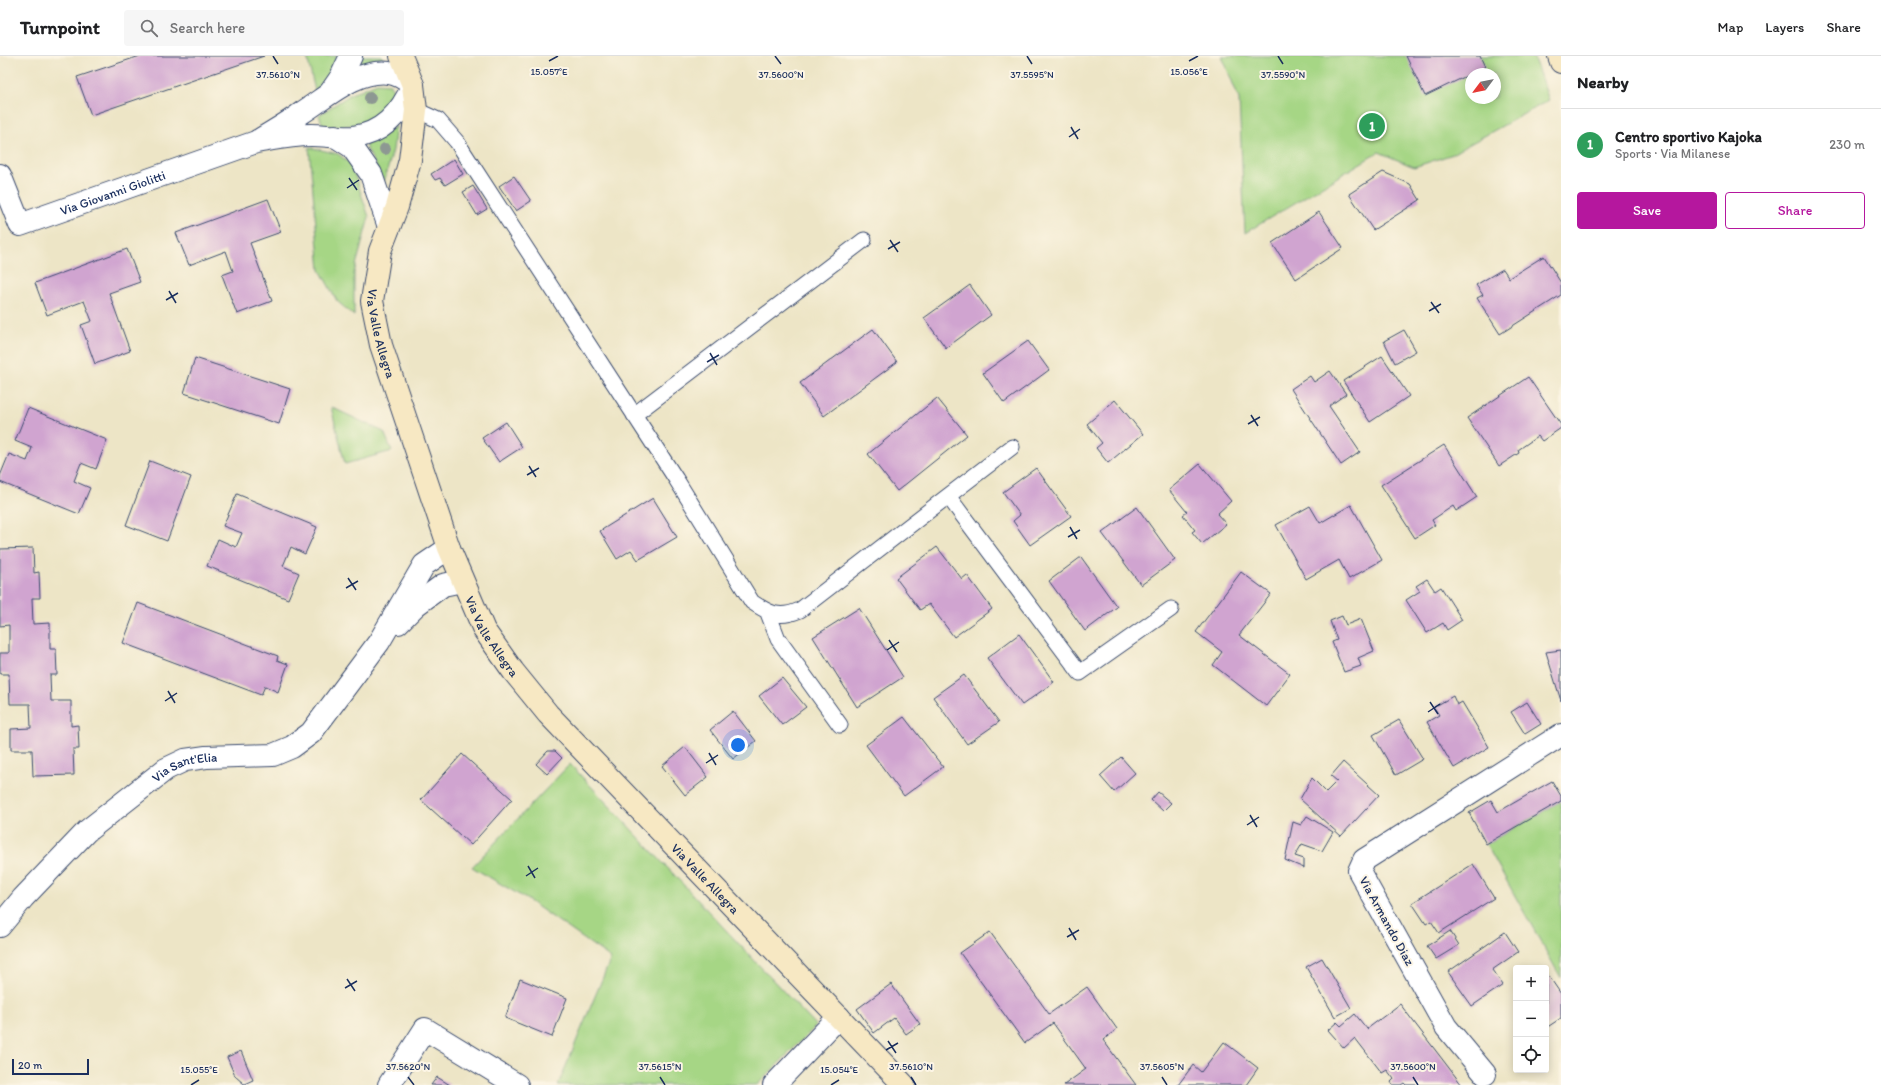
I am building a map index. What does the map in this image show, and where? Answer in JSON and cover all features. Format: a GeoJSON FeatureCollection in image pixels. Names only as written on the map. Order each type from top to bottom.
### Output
{"type":"FeatureCollection","features":[{"type":"Feature","properties":{"kind":"main road","name":"Via Valle Allegra"},"geometry":{"type":"LineString","coordinates":[[401,56],[413,85],[416,110],[410,160],[380,251],[372,301],[381,345],[449,548],[484,630],[548,714],[904,1085]]}},
{"type":"Feature","properties":{"kind":"main road"},"geometry":{"type":"LineString","coordinates":[[1559,56],[1561,62]]}},
{"type":"Feature","properties":{"kind":"street"},"geometry":{"type":"LineString","coordinates":[[328,95],[341,76],[351,56]]}},
{"type":"Feature","properties":{"kind":"street"},"geometry":{"type":"LineString","coordinates":[[389,73],[401,76],[413,85],[401,110],[377,130],[353,137],[289,136],[256,142],[328,95],[358,79],[374,74],[389,73]]}},
{"type":"Feature","properties":{"kind":"street"},"geometry":{"type":"LineString","coordinates":[[335,136],[352,147],[371,174],[389,227]]}},
{"type":"Feature","properties":{"kind":"street","name":"Via Giovanni Giolitti"},"geometry":{"type":"LineString","coordinates":[[0,175],[20,225],[256,142]]}},
{"type":"Feature","properties":{"kind":"street"},"geometry":{"type":"LineString","coordinates":[[379,642],[424,565],[449,548]]}},
{"type":"Feature","properties":{"kind":"street"},"geometry":{"type":"LineString","coordinates":[[379,642],[416,605],[443,585],[462,581]]}},
{"type":"Feature","properties":{"kind":"street","name":"Via Sant'Elia"},"geometry":{"type":"LineString","coordinates":[[0,926],[23,898],[87,831],[166,769],[185,760],[206,757],[273,755],[298,743],[311,733],[379,642]]}},
{"type":"Feature","properties":{"kind":"street","name":"Via Armando Diaz"},"geometry":{"type":"LineString","coordinates":[[1484,1074],[1446,1027],[1359,871],[1364,860],[1561,735]]}},
{"type":"Feature","properties":{"kind":"street"},"geometry":{"type":"LineString","coordinates":[[774,1085],[839,1017]]}},
{"type":"Feature","properties":{"kind":"street"},"geometry":{"type":"LineString","coordinates":[[389,1085],[425,1029],[516,1085]]}},
{"type":"Feature","properties":{"kind":"lane"},"geometry":{"type":"LineString","coordinates":[[416,110],[438,120],[457,142],[676,478],[752,602],[768,613],[786,616],[800,610],[1012,447]]}},
{"type":"Feature","properties":{"kind":"lane"},"geometry":{"type":"LineString","coordinates":[[634,415],[864,240]]}},
{"type":"Feature","properties":{"kind":"lane"},"geometry":{"type":"LineString","coordinates":[[948,496],[1080,673],[1171,608]]}},
{"type":"Feature","properties":{"kind":"lane"},"geometry":{"type":"LineString","coordinates":[[768,613],[778,639],[840,725]]}},
{"type":"Feature","properties":{"kind":"green space"},"geometry":{"type":"Polygon","coordinates":[[[307,56],[337,56],[331,70],[315,91],[307,56]]]}},
{"type":"Feature","properties":{"kind":"green space"},"geometry":{"type":"Polygon","coordinates":[[[361,56],[381,56],[384,60],[371,60],[361,64],[361,56]]]}},
{"type":"Feature","properties":{"kind":"green space"},"geometry":{"type":"Polygon","coordinates":[[[1222,56],[1533,56],[1549,100],[1450,155],[1414,167],[1379,152],[1245,233],[1239,99],[1222,56]]]}},
{"type":"Feature","properties":{"kind":"green space"},"geometry":{"type":"Polygon","coordinates":[[[377,83],[390,84],[394,92],[380,111],[372,117],[356,124],[346,126],[323,126],[319,115],[351,94],[377,83]]]}},
{"type":"Feature","properties":{"kind":"green space"},"geometry":{"type":"Polygon","coordinates":[[[396,126],[393,150],[384,182],[365,145],[396,126]]]}},
{"type":"Feature","properties":{"kind":"green space"},"geometry":{"type":"Polygon","coordinates":[[[309,147],[338,154],[351,164],[369,217],[354,273],[354,316],[337,301],[320,270],[309,147]]]}},
{"type":"Feature","properties":{"kind":"green space"},"geometry":{"type":"Polygon","coordinates":[[[331,407],[384,432],[392,451],[345,464],[331,407]]]}},
{"type":"Feature","properties":{"kind":"green space"},"geometry":{"type":"Polygon","coordinates":[[[570,764],[816,1026],[757,1085],[558,1085],[611,958],[528,900],[472,867],[570,764]]]}},
{"type":"Feature","properties":{"kind":"green space"},"geometry":{"type":"Polygon","coordinates":[[[1561,801],[1561,978],[1486,844],[1561,801]]]}},
{"type":"Feature","properties":{"kind":"building"},"geometry":{"type":"Polygon","coordinates":[[[140,56],[264,56],[91,115],[77,77],[140,56]]]}},
{"type":"Feature","properties":{"kind":"building"},"geometry":{"type":"Polygon","coordinates":[[[1406,56],[1480,56],[1485,67],[1465,68],[1465,77],[1425,96],[1406,56]]]}},
{"type":"Feature","properties":{"kind":"building"},"geometry":{"type":"Polygon","coordinates":[[[454,159],[463,174],[445,185],[440,178],[435,180],[431,174],[454,159]]]}},
{"type":"Feature","properties":{"kind":"building"},"geometry":{"type":"Polygon","coordinates":[[[1383,172],[1410,184],[1420,200],[1373,230],[1349,194],[1383,172]]]}},
{"type":"Feature","properties":{"kind":"building"},"geometry":{"type":"Polygon","coordinates":[[[514,176],[531,201],[516,211],[499,186],[514,176]]]}},
{"type":"Feature","properties":{"kind":"building"},"geometry":{"type":"Polygon","coordinates":[[[473,186],[487,209],[477,215],[463,192],[473,186]]]}},
{"type":"Feature","properties":{"kind":"building"},"geometry":{"type":"Polygon","coordinates":[[[268,199],[281,232],[250,243],[272,301],[237,314],[222,275],[233,271],[226,251],[189,265],[176,233],[268,199]]]}},
{"type":"Feature","properties":{"kind":"building"},"geometry":{"type":"Polygon","coordinates":[[[1319,212],[1343,248],[1296,279],[1272,243],[1319,212]]]}},
{"type":"Feature","properties":{"kind":"building"},"geometry":{"type":"Polygon","coordinates":[[[127,249],[140,282],[109,293],[130,351],[95,364],[81,325],[92,321],[84,301],[47,315],[35,283],[127,249]]]}},
{"type":"Feature","properties":{"kind":"building"},"geometry":{"type":"Polygon","coordinates":[[[1544,256],[1561,283],[1561,295],[1500,334],[1477,298],[1483,295],[1476,285],[1503,269],[1509,278],[1544,256]]]}},
{"type":"Feature","properties":{"kind":"building"},"geometry":{"type":"Polygon","coordinates":[[[970,285],[991,315],[946,348],[924,318],[970,285]]]}},
{"type":"Feature","properties":{"kind":"building"},"geometry":{"type":"Polygon","coordinates":[[[873,329],[897,362],[824,416],[800,383],[873,329]]]}},
{"type":"Feature","properties":{"kind":"building"},"geometry":{"type":"Polygon","coordinates":[[[1404,330],[1416,351],[1395,363],[1384,341],[1404,330]]]}},
{"type":"Feature","properties":{"kind":"building"},"geometry":{"type":"Polygon","coordinates":[[[1028,341],[1049,370],[1004,403],[983,373],[1028,341]]]}},
{"type":"Feature","properties":{"kind":"building"},"geometry":{"type":"Polygon","coordinates":[[[1382,356],[1409,396],[1370,422],[1343,381],[1382,356]]]}},
{"type":"Feature","properties":{"kind":"building"},"geometry":{"type":"Polygon","coordinates":[[[195,358],[290,389],[279,424],[184,393],[195,358]]]}},
{"type":"Feature","properties":{"kind":"building"},"geometry":{"type":"Polygon","coordinates":[[[1330,371],[1346,394],[1329,406],[1360,452],[1341,465],[1291,389],[1310,376],[1314,382],[1330,371]]]}},
{"type":"Feature","properties":{"kind":"building"},"geometry":{"type":"Polygon","coordinates":[[[1528,377],[1561,425],[1561,428],[1542,441],[1538,436],[1518,450],[1519,453],[1499,466],[1467,418],[1528,377]]]}},
{"type":"Feature","properties":{"kind":"building"},"geometry":{"type":"Polygon","coordinates":[[[937,398],[967,435],[897,491],[868,454],[937,398]]]}},
{"type":"Feature","properties":{"kind":"building"},"geometry":{"type":"Polygon","coordinates":[[[1115,400],[1143,434],[1108,463],[1096,448],[1102,443],[1087,424],[1115,400]]]}},
{"type":"Feature","properties":{"kind":"building"},"geometry":{"type":"Polygon","coordinates":[[[28,408],[107,440],[96,469],[81,463],[74,481],[90,488],[79,514],[0,482],[0,476],[9,454],[27,461],[32,448],[15,441],[28,408]]]}},
{"type":"Feature","properties":{"kind":"building"},"geometry":{"type":"Polygon","coordinates":[[[506,422],[522,447],[499,462],[482,438],[506,422]]]}},
{"type":"Feature","properties":{"kind":"building"},"geometry":{"type":"Polygon","coordinates":[[[1444,445],[1477,497],[1456,511],[1453,506],[1432,520],[1435,525],[1415,538],[1381,485],[1444,445]]]}},
{"type":"Feature","properties":{"kind":"building"},"geometry":{"type":"Polygon","coordinates":[[[150,461],[191,477],[167,541],[126,525],[150,461]]]}},
{"type":"Feature","properties":{"kind":"building"},"geometry":{"type":"Polygon","coordinates":[[[1200,464],[1231,501],[1217,514],[1226,524],[1202,544],[1192,532],[1195,530],[1183,515],[1187,512],[1169,490],[1200,464]]]}},
{"type":"Feature","properties":{"kind":"building"},"geometry":{"type":"Polygon","coordinates":[[[1036,468],[1071,516],[1030,545],[1013,521],[1020,515],[1003,492],[1036,468]]]}},
{"type":"Feature","properties":{"kind":"building"},"geometry":{"type":"Polygon","coordinates":[[[237,494],[317,527],[305,554],[291,547],[283,566],[299,573],[288,599],[207,566],[218,539],[236,547],[242,533],[223,526],[237,494]]]}},
{"type":"Feature","properties":{"kind":"building"},"geometry":{"type":"Polygon","coordinates":[[[653,498],[677,537],[638,560],[631,550],[617,559],[600,531],[653,498]]]}},
{"type":"Feature","properties":{"kind":"building"},"geometry":{"type":"Polygon","coordinates":[[[1351,505],[1382,560],[1349,579],[1339,560],[1306,579],[1276,525],[1310,506],[1320,523],[1351,505]]]}},
{"type":"Feature","properties":{"kind":"building"},"geometry":{"type":"Polygon","coordinates":[[[1137,507],[1175,560],[1141,585],[1102,533],[1137,507]]]}},
{"type":"Feature","properties":{"kind":"building"},"geometry":{"type":"Polygon","coordinates":[[[937,547],[962,579],[967,575],[992,609],[954,637],[929,604],[920,610],[896,578],[937,547]]]}},
{"type":"Feature","properties":{"kind":"building"},"geometry":{"type":"Polygon","coordinates":[[[33,548],[34,573],[39,572],[40,598],[32,598],[33,624],[50,623],[50,649],[56,649],[57,675],[50,675],[51,701],[71,701],[71,726],[78,725],[79,749],[73,749],[74,775],[33,776],[32,750],[11,750],[11,729],[31,728],[30,704],[10,704],[9,674],[0,674],[0,653],[9,653],[9,625],[0,626],[0,549],[33,548]]]}},
{"type":"Feature","properties":{"kind":"building"},"geometry":{"type":"Polygon","coordinates":[[[1081,557],[1117,607],[1085,631],[1049,581],[1081,557]]]}},
{"type":"Feature","properties":{"kind":"building"},"geometry":{"type":"Polygon","coordinates":[[[1241,572],[1271,594],[1239,635],[1290,674],[1266,706],[1213,665],[1222,652],[1196,632],[1241,572]]]}},
{"type":"Feature","properties":{"kind":"building"},"geometry":{"type":"Polygon","coordinates":[[[1427,579],[1435,591],[1441,587],[1462,620],[1447,630],[1443,623],[1427,633],[1406,600],[1420,591],[1416,586],[1427,579]]]}},
{"type":"Feature","properties":{"kind":"building"},"geometry":{"type":"Polygon","coordinates":[[[138,603],[278,656],[277,660],[288,664],[278,692],[265,686],[261,695],[123,643],[138,603]]]}},
{"type":"Feature","properties":{"kind":"building"},"geometry":{"type":"Polygon","coordinates":[[[859,608],[903,677],[857,707],[813,637],[859,608]]]}},
{"type":"Feature","properties":{"kind":"building"},"geometry":{"type":"Polygon","coordinates":[[[1342,616],[1346,625],[1361,619],[1374,651],[1358,658],[1361,666],[1344,672],[1332,642],[1337,640],[1330,621],[1342,616]]]}},
{"type":"Feature","properties":{"kind":"building"},"geometry":{"type":"Polygon","coordinates":[[[1019,634],[1054,682],[1022,705],[987,658],[1019,634]]]}},
{"type":"Feature","properties":{"kind":"building"},"geometry":{"type":"Polygon","coordinates":[[[1561,650],[1561,701],[1546,652],[1561,650]]]}},
{"type":"Feature","properties":{"kind":"building"},"geometry":{"type":"Polygon","coordinates":[[[964,675],[999,722],[967,744],[933,697],[964,675]]]}},
{"type":"Feature","properties":{"kind":"building"},"geometry":{"type":"Polygon","coordinates":[[[782,678],[806,707],[782,725],[759,696],[782,678]]]}},
{"type":"Feature","properties":{"kind":"building"},"geometry":{"type":"Polygon","coordinates":[[[1453,696],[1457,705],[1462,702],[1489,747],[1454,768],[1427,722],[1439,715],[1434,707],[1453,696]]]}},
{"type":"Feature","properties":{"kind":"building"},"geometry":{"type":"Polygon","coordinates":[[[1527,702],[1541,724],[1525,734],[1511,712],[1527,702]]]}},
{"type":"Feature","properties":{"kind":"building"},"geometry":{"type":"Polygon","coordinates":[[[733,711],[756,741],[733,759],[710,730],[733,711]]]}},
{"type":"Feature","properties":{"kind":"building"},"geometry":{"type":"Polygon","coordinates":[[[904,717],[943,767],[904,796],[866,745],[904,717]]]}},
{"type":"Feature","properties":{"kind":"building"},"geometry":{"type":"Polygon","coordinates":[[[1399,720],[1423,759],[1396,775],[1373,735],[1399,720]]]}},
{"type":"Feature","properties":{"kind":"building"},"geometry":{"type":"Polygon","coordinates":[[[685,747],[708,777],[685,795],[662,766],[685,747]]]}},
{"type":"Feature","properties":{"kind":"building"},"geometry":{"type":"Polygon","coordinates":[[[548,751],[555,751],[562,758],[547,774],[536,764],[548,751]]]}},
{"type":"Feature","properties":{"kind":"building"},"geometry":{"type":"Polygon","coordinates":[[[462,754],[512,799],[471,845],[421,800],[462,754]]]}},
{"type":"Feature","properties":{"kind":"building"},"geometry":{"type":"Polygon","coordinates":[[[1121,757],[1135,773],[1114,792],[1100,776],[1121,757]]]}},
{"type":"Feature","properties":{"kind":"building"},"geometry":{"type":"Polygon","coordinates":[[[1343,762],[1379,795],[1341,836],[1300,799],[1312,778],[1326,792],[1337,781],[1331,776],[1343,762]]]}},
{"type":"Feature","properties":{"kind":"building"},"geometry":{"type":"Polygon","coordinates":[[[1552,781],[1561,796],[1561,801],[1486,844],[1469,813],[1491,800],[1498,812],[1552,781]]]}},
{"type":"Feature","properties":{"kind":"building"},"geometry":{"type":"Polygon","coordinates":[[[1158,792],[1171,803],[1163,811],[1151,800],[1158,792]]]}},
{"type":"Feature","properties":{"kind":"building"},"geometry":{"type":"Polygon","coordinates":[[[1307,816],[1333,832],[1322,851],[1302,844],[1295,856],[1304,859],[1304,868],[1285,860],[1293,822],[1301,825],[1307,816]]]}},
{"type":"Feature","properties":{"kind":"building"},"geometry":{"type":"Polygon","coordinates":[[[1473,864],[1494,898],[1439,933],[1431,921],[1426,924],[1412,903],[1473,864]]]}},
{"type":"Feature","properties":{"kind":"building"},"geometry":{"type":"Polygon","coordinates":[[[1450,931],[1459,945],[1436,959],[1427,946],[1450,931]]]}},
{"type":"Feature","properties":{"kind":"building"},"geometry":{"type":"Polygon","coordinates":[[[990,932],[1049,1014],[1087,987],[1117,1029],[1103,1040],[1136,1085],[1064,1085],[1086,1069],[1053,1023],[1025,1043],[960,953],[990,932]]]}},
{"type":"Feature","properties":{"kind":"building"},"geometry":{"type":"Polygon","coordinates":[[[1505,932],[1518,952],[1492,970],[1503,985],[1472,1006],[1448,972],[1505,932]]]}},
{"type":"Feature","properties":{"kind":"building"},"geometry":{"type":"Polygon","coordinates":[[[1322,958],[1351,1008],[1335,1017],[1306,967],[1322,958]]]}},
{"type":"Feature","properties":{"kind":"building"},"geometry":{"type":"Polygon","coordinates":[[[1549,976],[1561,994],[1561,1018],[1549,1026],[1549,976]]]}},
{"type":"Feature","properties":{"kind":"building"},"geometry":{"type":"Polygon","coordinates":[[[520,979],[567,998],[552,1037],[505,1018],[520,979]]]}},
{"type":"Feature","properties":{"kind":"building"},"geometry":{"type":"Polygon","coordinates":[[[891,984],[920,1024],[906,1034],[894,1018],[874,1033],[857,1009],[891,984]]]}},
{"type":"Feature","properties":{"kind":"building"},"geometry":{"type":"Polygon","coordinates":[[[1400,1004],[1462,1085],[1406,1085],[1404,1083],[1401,1085],[1393,1085],[1391,1082],[1394,1079],[1387,1070],[1382,1073],[1355,1038],[1344,1048],[1328,1030],[1337,1022],[1341,1026],[1355,1014],[1367,1029],[1400,1004]]]}},
{"type":"Feature","properties":{"kind":"building"},"geometry":{"type":"Polygon","coordinates":[[[1224,1042],[1258,1068],[1246,1085],[1178,1085],[1193,1065],[1201,1072],[1224,1042]]]}},
{"type":"Feature","properties":{"kind":"building"},"geometry":{"type":"Polygon","coordinates":[[[241,1051],[253,1080],[244,1084],[235,1076],[227,1057],[241,1051]]]}},
{"type":"Feature","properties":{"kind":"building"},"geometry":{"type":"Polygon","coordinates":[[[437,1077],[450,1085],[431,1085],[437,1077]]]}},
{"type":"Feature","properties":{"kind":"place","name":"Centro sportivo Kajoka"},"geometry":{"type":"Point","coordinates":[1372,126]}}]}
